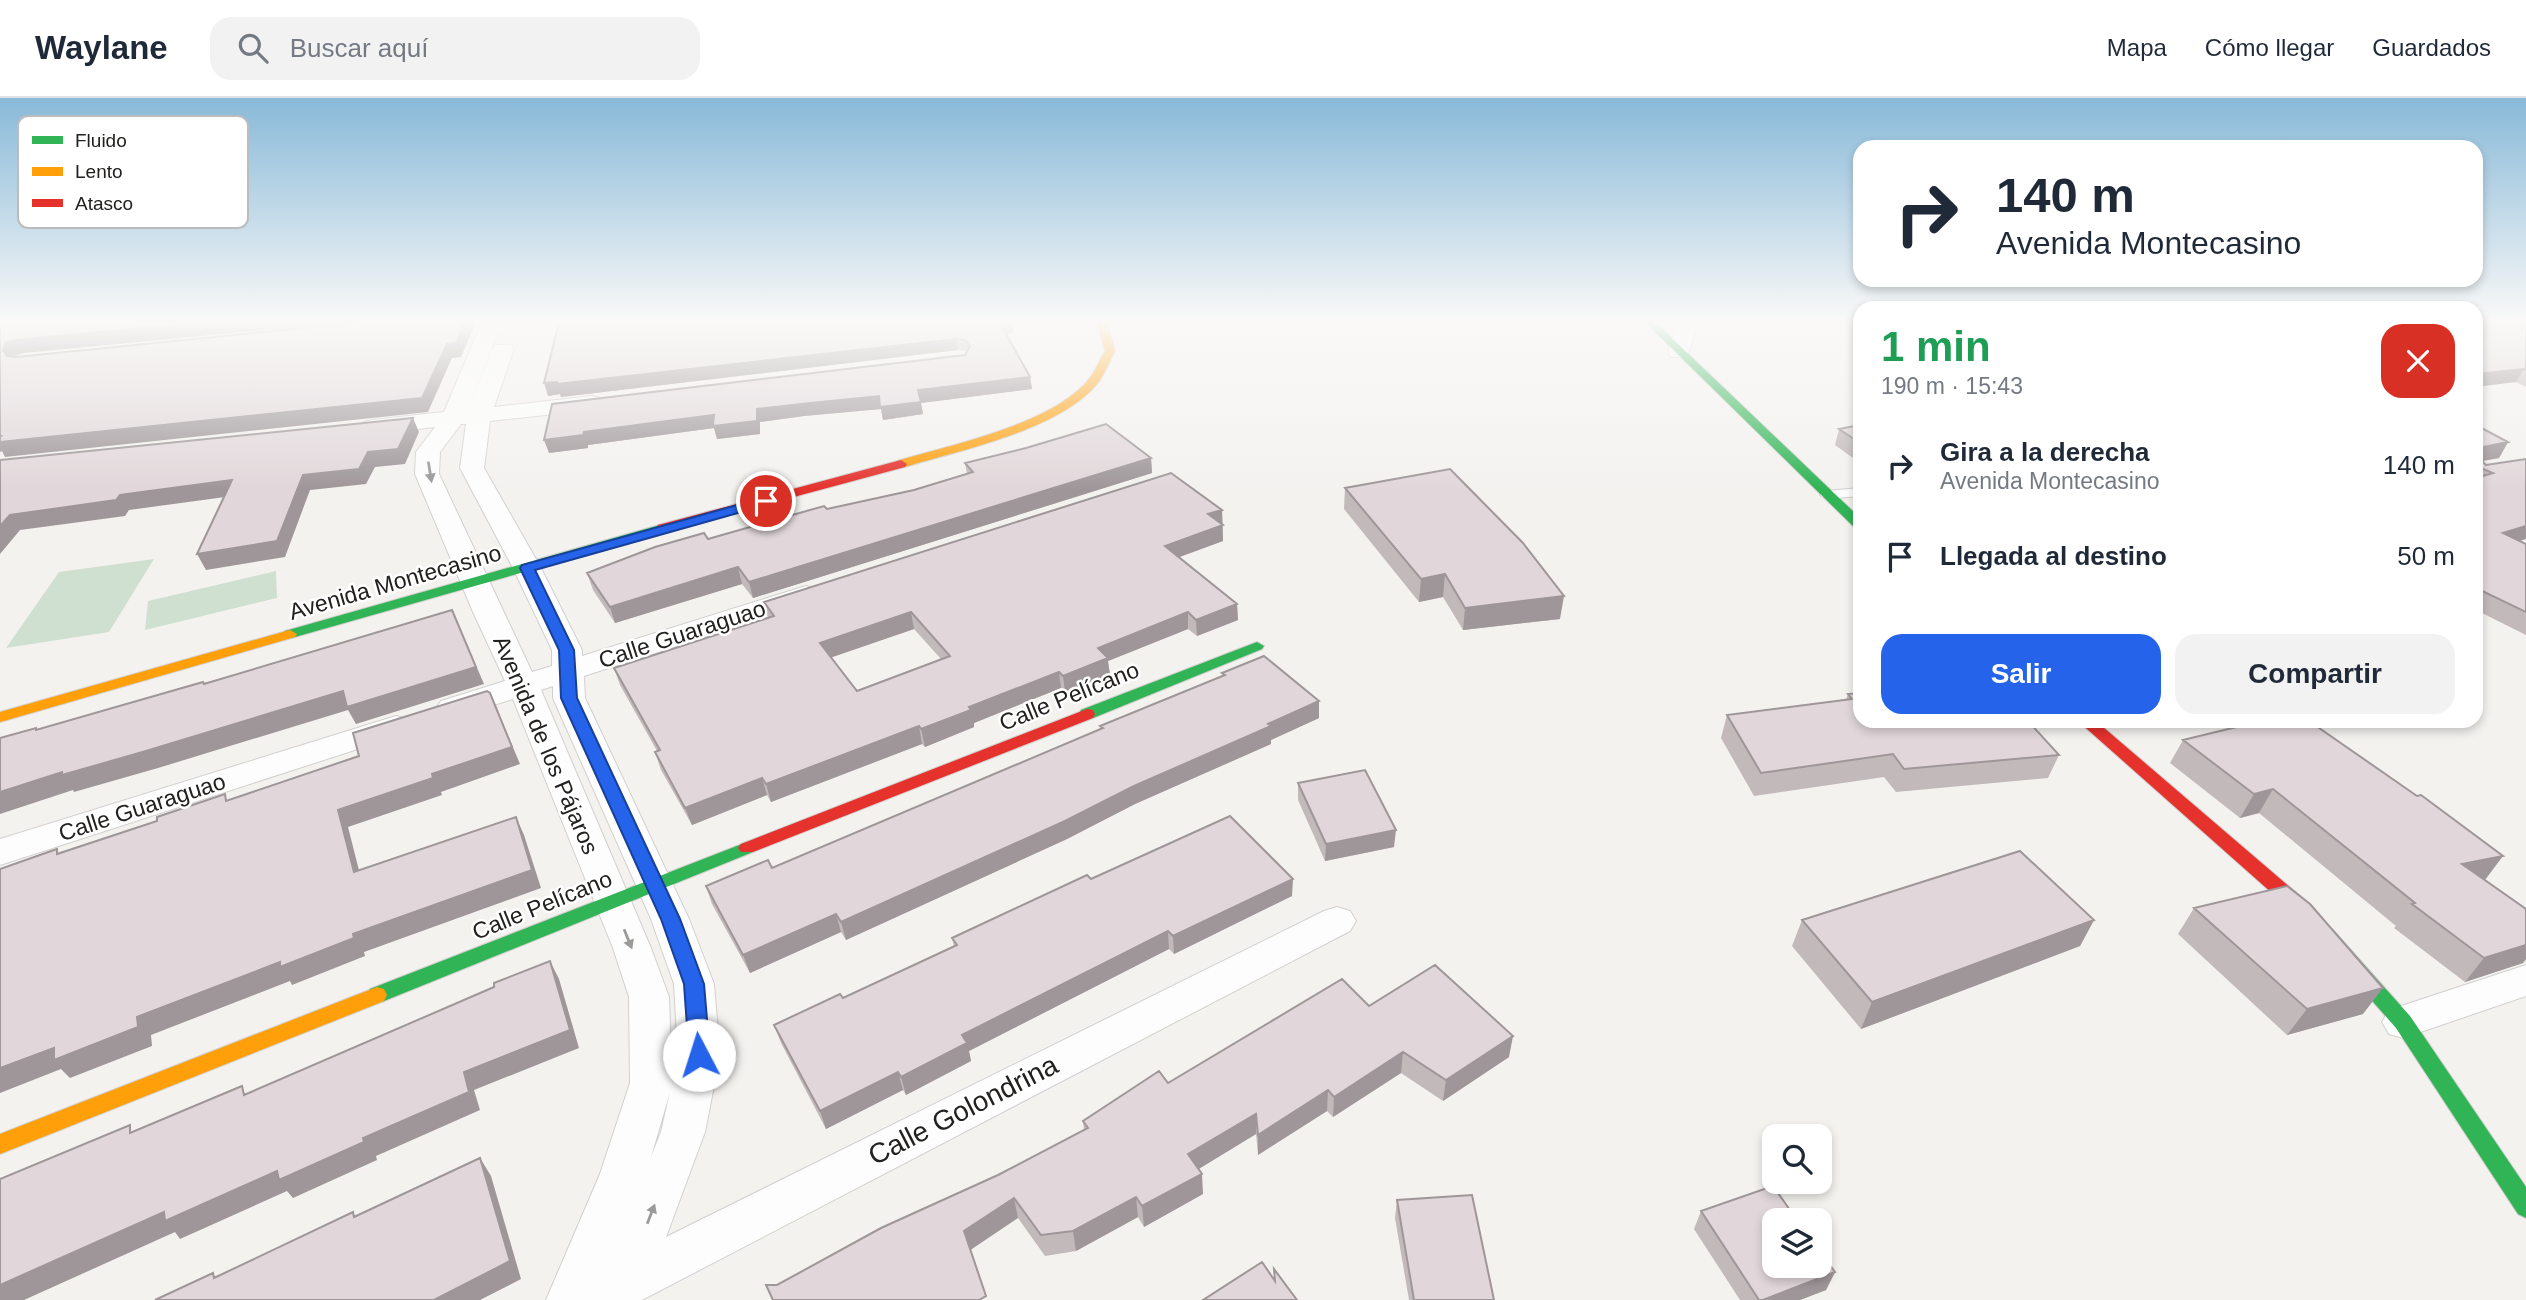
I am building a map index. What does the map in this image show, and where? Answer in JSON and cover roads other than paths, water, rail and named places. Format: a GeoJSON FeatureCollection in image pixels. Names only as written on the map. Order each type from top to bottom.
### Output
{"type":"FeatureCollection","features":[{"type":"Feature","properties":{"kind":"street","name":"Avenida de los Pájaros"},"geometry":{"type":"LineString","coordinates":[[469,378],[453,419],[428,452],[427,474],[523,686],[613,902],[649,997],[651,1083],[623,1174],[570,1300]]}},
{"type":"Feature","properties":{"kind":"street","name":"Avenida de los Pájaros"},"geometry":{"type":"LineString","coordinates":[[493,378],[479,416],[472,468],[527,568],[567,650],[569,698],[654,884],[694,984],[699,1055],[683,1132],[611,1294]]}},
{"type":"Feature","properties":{"kind":"street","name":"Avenida Montecasino"},"geometry":{"type":"LineString","coordinates":[[0,717],[890,467],[994,435],[1060,410],[1095,378]]}},
{"type":"Feature","properties":{"kind":"street"},"geometry":{"type":"LineString","coordinates":[[1706,378],[1853,519]]}},
{"type":"Feature","properties":{"kind":"street"},"geometry":{"type":"LineString","coordinates":[[343,430],[616,400]]}},
{"type":"Feature","properties":{"kind":"street","name":"Calle Guaraguao"},"geometry":{"type":"LineString","coordinates":[[0,852],[833,586]]}},
{"type":"Feature","properties":{"kind":"street","name":"Calle Pelícano"},"geometry":{"type":"LineString","coordinates":[[0,1144],[1257,646]]}},
{"type":"Feature","properties":{"kind":"street"},"geometry":{"type":"LineString","coordinates":[[2095,728],[2305,911],[2403,1022],[2526,1207]]}},
{"type":"Feature","properties":{"kind":"street","name":"Calle Golondrina"},"geometry":{"type":"LineString","coordinates":[[611,1294],[1337,921]]}},
{"type":"Feature","properties":{"kind":"street"},"geometry":{"type":"LineString","coordinates":[[2403,1022],[2526,980]]}},
{"type":"Feature","properties":{"kind":"lane"},"geometry":{"type":"LineString","coordinates":[[1826,495],[1853,493]]}}]}
